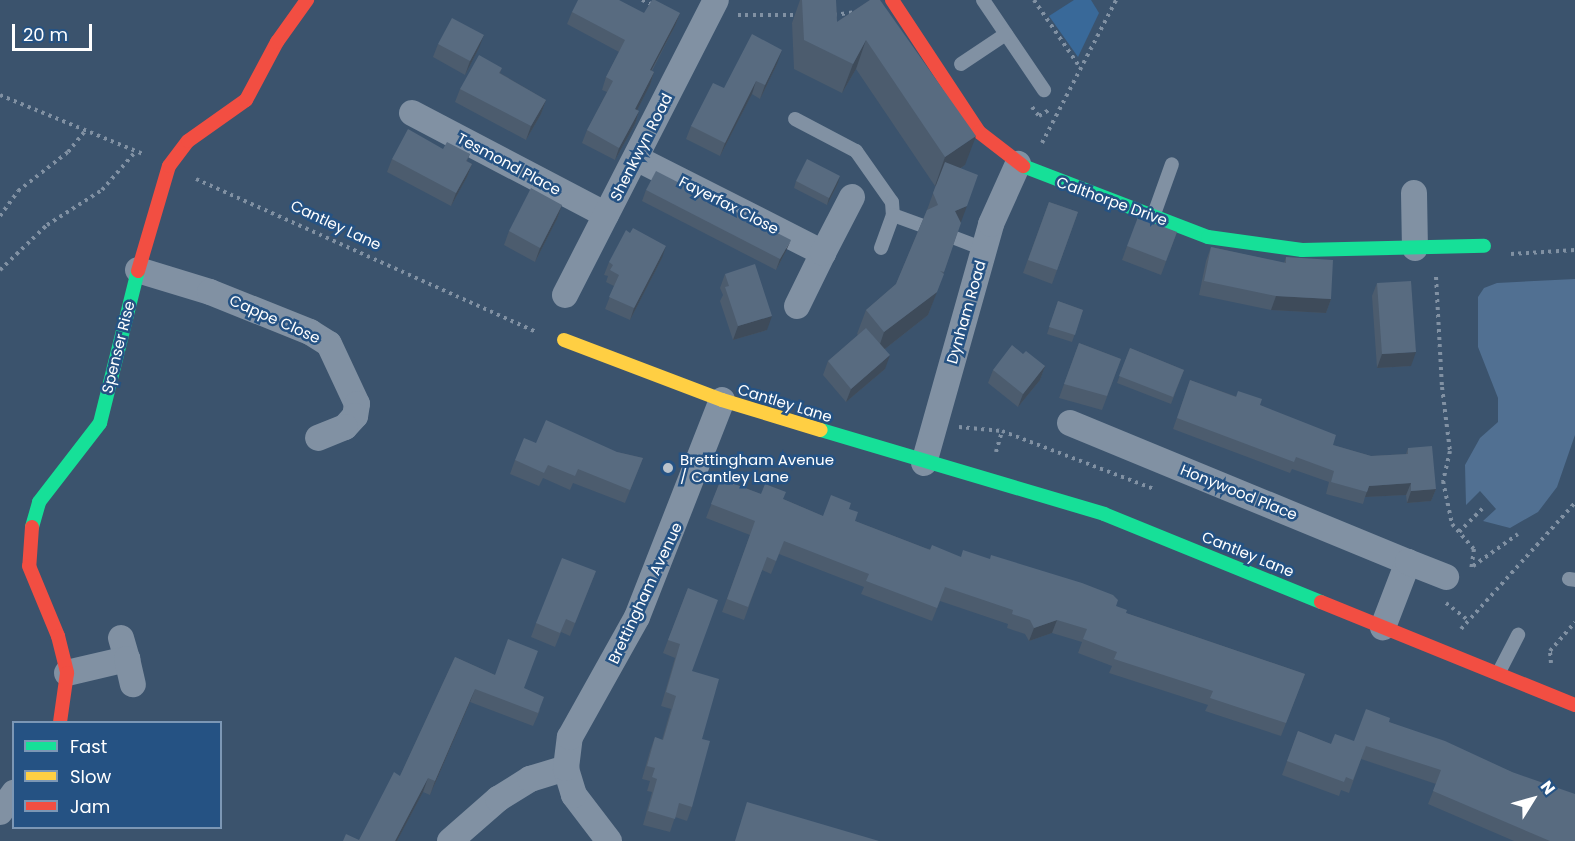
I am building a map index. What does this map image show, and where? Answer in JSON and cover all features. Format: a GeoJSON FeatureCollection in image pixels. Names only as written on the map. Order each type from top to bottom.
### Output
{"type":"FeatureCollection","features":[{"type":"Feature","properties":{"kind":"street","name":"Spenser Rise"},"geometry":{"type":"LineString","coordinates":[[61,721],[65,708],[67,673],[58,636],[28,566],[30,533],[39,502],[100,423],[138,270],[169,166],[188,141],[246,100],[277,42],[307,0]]}},
{"type":"Feature","properties":{"kind":"street","name":"Calthorpe Drive"},"geometry":{"type":"LineString","coordinates":[[892,0],[979,132],[1018,164],[1208,237],[1302,250],[1484,246]]}},
{"type":"Feature","properties":{"kind":"street","name":"Shenkwyn Road"},"geometry":{"type":"LineString","coordinates":[[565,295],[712,7]]}},
{"type":"Feature","properties":{"kind":"street","name":"Tesmond Place"},"geometry":{"type":"LineString","coordinates":[[412,112],[606,215]]}},
{"type":"Feature","properties":{"kind":"street","name":"Fayerfax Close"},"geometry":{"type":"LineString","coordinates":[[636,158],[823,253]]}},
{"type":"Feature","properties":{"kind":"street","name":"Dynham Road"},"geometry":{"type":"LineString","coordinates":[[924,463],[984,249],[1018,164]]}},
{"type":"Feature","properties":{"kind":"street"},"geometry":{"type":"LineString","coordinates":[[1414,193],[1425,248]]}},
{"type":"Feature","properties":{"kind":"street"},"geometry":{"type":"LineString","coordinates":[[796,306],[852,197]]}},
{"type":"Feature","properties":{"kind":"street","name":"Cappe Close"},"geometry":{"type":"LineString","coordinates":[[138,270],[220,295],[310,332],[329,344],[357,404],[355,416],[345,427],[318,438]]}},
{"type":"Feature","properties":{"kind":"street","name":"Cantley Lane"},"geometry":{"type":"LineString","coordinates":[[564,340],[722,400],[924,463],[1104,513],[1383,627],[1573,699]]}},
{"type":"Feature","properties":{"kind":"street","name":"Brettingham Avenue"},"geometry":{"type":"LineString","coordinates":[[609,841],[574,795],[566,768],[570,737],[637,617],[722,400]]}},
{"type":"Feature","properties":{"kind":"street","name":"Honywood Place"},"geometry":{"type":"LineString","coordinates":[[1070,423],[1408,562],[1451,587]]}},
{"type":"Feature","properties":{"kind":"street"},"geometry":{"type":"LineString","coordinates":[[1383,627],[1408,562]]}},
{"type":"Feature","properties":{"kind":"street"},"geometry":{"type":"LineString","coordinates":[[67,673],[124,649],[133,684]]}},
{"type":"Feature","properties":{"kind":"street"},"geometry":{"type":"LineString","coordinates":[[450,841],[498,799],[530,779],[566,768]]}},
{"type":"Feature","properties":{"kind":"street"},"geometry":{"type":"LineString","coordinates":[[0,812],[12,796]]}},
{"type":"Feature","properties":{"kind":"lane"},"geometry":{"type":"LineString","coordinates":[[983,0],[1044,90]]}},
{"type":"Feature","properties":{"kind":"lane"},"geometry":{"type":"LineString","coordinates":[[961,64],[1006,34]]}},
{"type":"Feature","properties":{"kind":"lane"},"geometry":{"type":"LineString","coordinates":[[795,119],[856,151],[892,202],[893,215],[881,248]]}},
{"type":"Feature","properties":{"kind":"lane"},"geometry":{"type":"LineString","coordinates":[[1154,217],[1172,164]]}},
{"type":"Feature","properties":{"kind":"lane"},"geometry":{"type":"LineString","coordinates":[[893,215],[921,225]]}},
{"type":"Feature","properties":{"kind":"lane"},"geometry":{"type":"LineString","coordinates":[[955,238],[984,249]]}},
{"type":"Feature","properties":{"kind":"lane"},"geometry":{"type":"LineString","coordinates":[[1499,672],[1518,635]]}},
{"type":"Feature","properties":{"kind":"path"},"geometry":{"type":"LineString","coordinates":[[642,0],[661,8]]}},
{"type":"Feature","properties":{"kind":"path"},"geometry":{"type":"LineString","coordinates":[[1034,0],[1081,69]]}},
{"type":"Feature","properties":{"kind":"path"},"geometry":{"type":"LineString","coordinates":[[1041,146],[1116,0]]}},
{"type":"Feature","properties":{"kind":"path"},"geometry":{"type":"LineString","coordinates":[[712,7],[809,15]]}},
{"type":"Feature","properties":{"kind":"path"},"geometry":{"type":"LineString","coordinates":[[831,15],[860,11]]}},
{"type":"Feature","properties":{"kind":"path","name":"Cantley Lane"},"geometry":{"type":"LineString","coordinates":[[0,95],[136,151],[430,286],[564,340]]}},
{"type":"Feature","properties":{"kind":"path"},"geometry":{"type":"LineString","coordinates":[[0,216],[18,191],[68,153],[85,131]]}},
{"type":"Feature","properties":{"kind":"path"},"geometry":{"type":"LineString","coordinates":[[0,270],[47,225],[102,190],[136,151]]}},
{"type":"Feature","properties":{"kind":"path"},"geometry":{"type":"LineString","coordinates":[[1484,246],[1495,255],[1575,250]]}},
{"type":"Feature","properties":{"kind":"path"},"geometry":{"type":"LineString","coordinates":[[1425,248],[1450,451],[1443,481],[1452,525],[1474,549],[1473,566]]}},
{"type":"Feature","properties":{"kind":"path"},"geometry":{"type":"LineString","coordinates":[[1443,650],[1575,503]]}},
{"type":"Feature","properties":{"kind":"path"},"geometry":{"type":"LineString","coordinates":[[1459,532],[1482,509]]}},
{"type":"Feature","properties":{"kind":"path"},"geometry":{"type":"LineString","coordinates":[[1451,587],[1473,566],[1518,534]]}},
{"type":"Feature","properties":{"kind":"path"},"geometry":{"type":"LineString","coordinates":[[1552,666],[1550,651],[1575,622]]}},
{"type":"Feature","properties":{"kind":"shaded area"},"geometry":{"type":"Polygon","coordinates":[[[1074,0],[1091,0],[1099,13],[1078,57],[1049,16],[1074,0]]]}},
{"type":"Feature","properties":{"kind":"shaded area"},"geometry":{"type":"Polygon","coordinates":[[[1575,279],[1575,435],[1557,487],[1538,512],[1510,528],[1483,521],[1496,509],[1480,491],[1466,505],[1465,465],[1480,438],[1498,422],[1498,398],[1478,347],[1478,297],[1484,288],[1497,283],[1575,279]]]}},
{"type":"Feature","properties":{"kind":"building"},"geometry":{"type":"Polygon","coordinates":[[[578,0],[619,0],[644,13],[652,0],[655,0],[680,13],[650,70],[654,72],[635,109],[639,111],[619,148],[587,130],[613,81],[606,77],[625,40],[572,12],[578,0]]]}},
{"type":"Feature","properties":{"kind":"building"},"geometry":{"type":"Polygon","coordinates":[[[802,0],[836,0],[837,22],[870,0],[880,0],[976,136],[945,157],[866,40],[853,64],[804,40],[802,0]]]}},
{"type":"Feature","properties":{"kind":"building"},"geometry":{"type":"Polygon","coordinates":[[[452,18],[484,35],[470,61],[438,44],[452,18]]]}},
{"type":"Feature","properties":{"kind":"building"},"geometry":{"type":"Polygon","coordinates":[[[752,34],[782,50],[765,85],[756,81],[725,143],[691,126],[713,83],[724,88],[752,34]]]}},
{"type":"Feature","properties":{"kind":"building"},"geometry":{"type":"Polygon","coordinates":[[[479,55],[502,68],[499,73],[546,100],[531,126],[460,89],[479,55]]]}},
{"type":"Feature","properties":{"kind":"building"},"geometry":{"type":"Polygon","coordinates":[[[408,129],[443,149],[447,142],[470,154],[466,161],[472,164],[456,193],[392,159],[408,129]]]}},
{"type":"Feature","properties":{"kind":"building"},"geometry":{"type":"Polygon","coordinates":[[[807,159],[840,176],[829,198],[796,181],[807,159]]]}},
{"type":"Feature","properties":{"kind":"building"},"geometry":{"type":"Polygon","coordinates":[[[945,162],[978,175],[967,206],[955,211],[961,223],[944,272],[940,271],[944,274],[937,292],[884,332],[866,310],[896,284],[927,210],[938,205],[933,193],[945,162]]]}},
{"type":"Feature","properties":{"kind":"building"},"geometry":{"type":"Polygon","coordinates":[[[656,171],[791,240],[780,259],[646,190],[656,171]]]}},
{"type":"Feature","properties":{"kind":"building"},"geometry":{"type":"Polygon","coordinates":[[[531,188],[562,205],[540,248],[509,231],[531,188]]]}},
{"type":"Feature","properties":{"kind":"building"},"geometry":{"type":"Polygon","coordinates":[[[1049,202],[1078,212],[1057,270],[1028,260],[1049,202]]]}},
{"type":"Feature","properties":{"kind":"building"},"geometry":{"type":"Polygon","coordinates":[[[1138,217],[1177,232],[1166,261],[1127,246],[1138,217]]]}},
{"type":"Feature","properties":{"kind":"building"},"geometry":{"type":"Polygon","coordinates":[[[633,228],[666,246],[634,308],[609,297],[619,275],[610,270],[613,265],[609,262],[626,230],[630,233],[633,228]]]}},
{"type":"Feature","properties":{"kind":"building"},"geometry":{"type":"Polygon","coordinates":[[[1211,247],[1286,263],[1286,257],[1333,260],[1331,299],[1276,296],[1204,281],[1211,247]]]}},
{"type":"Feature","properties":{"kind":"building"},"geometry":{"type":"Polygon","coordinates":[[[755,264],[772,316],[738,326],[725,287],[729,286],[725,274],[755,264]]]}},
{"type":"Feature","properties":{"kind":"building"},"geometry":{"type":"Polygon","coordinates":[[[1411,281],[1416,352],[1382,354],[1377,283],[1411,281]]]}},
{"type":"Feature","properties":{"kind":"building"},"geometry":{"type":"Polygon","coordinates":[[[1058,301],[1083,310],[1075,335],[1049,327],[1058,301]]]}},
{"type":"Feature","properties":{"kind":"building"},"geometry":{"type":"Polygon","coordinates":[[[866,328],[890,355],[851,389],[828,361],[866,328]]]}},
{"type":"Feature","properties":{"kind":"building"},"geometry":{"type":"Polygon","coordinates":[[[1079,343],[1121,359],[1107,396],[1064,384],[1079,343]]]}},
{"type":"Feature","properties":{"kind":"building"},"geometry":{"type":"Polygon","coordinates":[[[1012,345],[1023,354],[1026,351],[1045,366],[1023,394],[993,370],[1012,345]]]}},
{"type":"Feature","properties":{"kind":"building"},"geometry":{"type":"Polygon","coordinates":[[[1130,348],[1184,370],[1173,397],[1119,376],[1130,348]]]}},
{"type":"Feature","properties":{"kind":"building"},"geometry":{"type":"Polygon","coordinates":[[[1190,380],[1236,397],[1238,391],[1262,399],[1260,405],[1336,435],[1333,445],[1371,456],[1408,454],[1408,448],[1432,446],[1436,489],[1411,491],[1411,483],[1369,486],[1367,492],[1331,482],[1334,471],[1296,457],[1294,462],[1177,418],[1190,380]]]}},
{"type":"Feature","properties":{"kind":"building"},"geometry":{"type":"Polygon","coordinates":[[[546,420],[617,452],[643,458],[630,490],[578,469],[575,476],[548,465],[544,473],[515,460],[524,438],[536,443],[546,420]]]}},
{"type":"Feature","properties":{"kind":"building"},"geometry":{"type":"Polygon","coordinates":[[[721,479],[761,494],[765,484],[786,492],[783,499],[823,516],[831,495],[851,503],[849,509],[858,512],[855,521],[930,550],[932,545],[961,557],[963,550],[990,559],[991,555],[1082,583],[1113,595],[1118,600],[1116,606],[1127,610],[1126,613],[1305,674],[1286,723],[1210,698],[1213,691],[1114,659],[1117,652],[1083,639],[1087,629],[1057,620],[1034,628],[1030,620],[1012,614],[1013,610],[945,587],[937,608],[866,581],[869,574],[784,541],[776,561],[767,557],[748,607],[727,599],[755,521],[711,504],[721,479]]]}},
{"type":"Feature","properties":{"kind":"building"},"geometry":{"type":"Polygon","coordinates":[[[562,558],[596,571],[575,623],[566,619],[560,633],[536,623],[562,558]]]}},
{"type":"Feature","properties":{"kind":"building"},"geometry":{"type":"Polygon","coordinates":[[[688,588],[718,600],[692,671],[719,679],[702,739],[710,741],[692,807],[679,803],[675,819],[648,811],[657,779],[652,777],[655,768],[647,766],[655,737],[663,740],[676,696],[666,692],[680,644],[668,640],[688,588]]]}},
{"type":"Feature","properties":{"kind":"building"},"geometry":{"type":"Polygon","coordinates":[[[508,639],[538,651],[524,688],[544,697],[538,713],[475,689],[435,781],[428,778],[395,841],[343,841],[346,834],[359,840],[394,772],[400,776],[455,657],[495,675],[508,639]]]}},
{"type":"Feature","properties":{"kind":"building"},"geometry":{"type":"Polygon","coordinates":[[[1366,709],[1390,718],[1389,722],[1445,741],[1512,772],[1575,794],[1575,841],[1550,841],[1433,791],[1441,770],[1366,746],[1353,780],[1346,777],[1344,782],[1287,761],[1298,731],[1331,744],[1335,734],[1354,741],[1366,709]]]}},
{"type":"Feature","properties":{"kind":"building"},"geometry":{"type":"Polygon","coordinates":[[[747,802],[879,841],[735,841],[747,802]]]}},
{"type":"Feature","properties":{"kind":"traffic: fast"},"geometry":{"type":"LineString","coordinates":[[1023,166],[1208,237],[1302,250],[1484,246]]}},
{"type":"Feature","properties":{"kind":"traffic: fast"},"geometry":{"type":"LineString","coordinates":[[32,527],[39,502],[100,423],[138,271]]}},
{"type":"Feature","properties":{"kind":"traffic: fast"},"geometry":{"type":"LineString","coordinates":[[821,430],[1104,514],[1321,602]]}},
{"type":"Feature","properties":{"kind":"traffic: slow"},"geometry":{"type":"LineString","coordinates":[[564,340],[722,400],[821,430]]}},
{"type":"Feature","properties":{"kind":"traffic: jam"},"geometry":{"type":"LineString","coordinates":[[138,271],[169,166],[188,141],[246,100],[277,42],[307,0]]}},
{"type":"Feature","properties":{"kind":"traffic: jam"},"geometry":{"type":"LineString","coordinates":[[892,0],[979,132],[1023,166]]}},
{"type":"Feature","properties":{"kind":"traffic: jam"},"geometry":{"type":"LineString","coordinates":[[32,527],[29,566],[58,636],[67,673],[60,721]]}},
{"type":"Feature","properties":{"kind":"traffic: jam"},"geometry":{"type":"LineString","coordinates":[[1321,602],[1575,705]]}},
{"type":"Feature","properties":{"kind":"place","name":"Brettingham Avenue / Cantley Lane"},"geometry":{"type":"Point","coordinates":[668,468]}}]}
